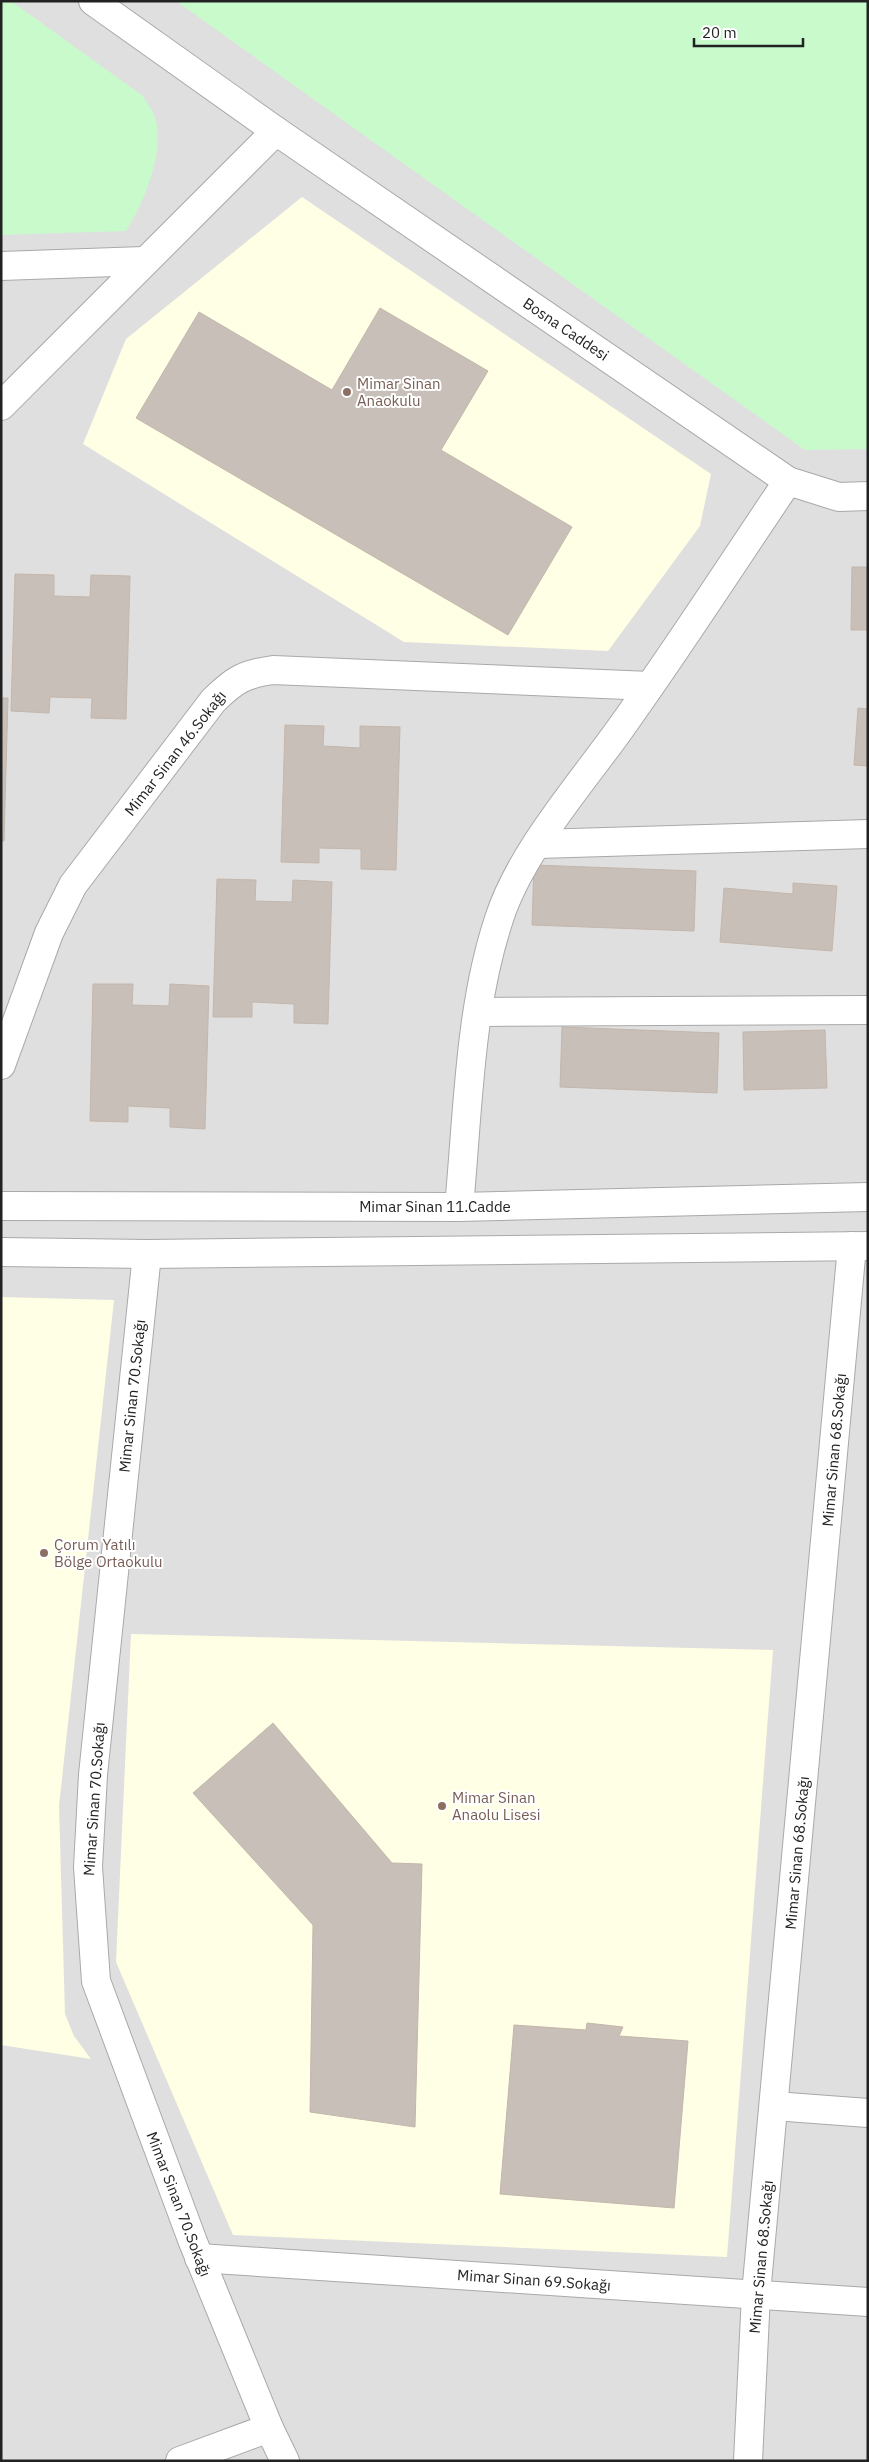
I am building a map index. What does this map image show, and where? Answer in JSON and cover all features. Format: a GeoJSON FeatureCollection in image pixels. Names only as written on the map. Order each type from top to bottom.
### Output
{"type":"FeatureCollection","features":[{"type":"Feature","properties":{"kind":"street","name":"Bosna Caddesi"},"geometry":{"type":"LineString","coordinates":[[93,1],[276,131],[788,482],[840,497],[868,496]]}},
{"type":"Feature","properties":{"kind":"street"},"geometry":{"type":"LineString","coordinates":[[1,406],[276,131]]}},
{"type":"Feature","properties":{"kind":"street"},"geometry":{"type":"LineString","coordinates":[[1,266],[144,261]]}},
{"type":"Feature","properties":{"kind":"street"},"geometry":{"type":"LineString","coordinates":[[459,1207],[478,1012],[487,964],[499,917],[517,879],[538,844],[650,686],[788,482]]}},
{"type":"Feature","properties":{"kind":"street","name":"Mimar Sinan 46.Sokağı"},"geometry":{"type":"LineString","coordinates":[[1,1065],[49,933],[73,885],[212,701],[232,682],[251,673],[273,670],[650,686]]}},
{"type":"Feature","properties":{"kind":"street"},"geometry":{"type":"LineString","coordinates":[[538,844],[868,834]]}},
{"type":"Feature","properties":{"kind":"street"},"geometry":{"type":"LineString","coordinates":[[478,1012],[868,1010]]}},
{"type":"Feature","properties":{"kind":"street","name":"Mimar Sinan 11.Cadde"},"geometry":{"type":"LineString","coordinates":[[1,1206],[459,1207],[868,1197]]}},
{"type":"Feature","properties":{"kind":"street"},"geometry":{"type":"LineString","coordinates":[[1,1252],[147,1254],[860,1246]]}},
{"type":"Feature","properties":{"kind":"street","name":"Mimar Sinan 68.Sokağı"},"geometry":{"type":"LineString","coordinates":[[748,2461],[756,2294],[860,1246]]}},
{"type":"Feature","properties":{"kind":"street","name":"Mimar Sinan 70.Sokağı"},"geometry":{"type":"LineString","coordinates":[[147,1254],[93,1775],[88,1868],[96,1981],[200,2258],[269,2428],[285,2461]]}},
{"type":"Feature","properties":{"kind":"street"},"geometry":{"type":"LineString","coordinates":[[774,2106],[868,2113]]}},
{"type":"Feature","properties":{"kind":"street","name":"Mimar Sinan 69.Sokağı"},"geometry":{"type":"LineString","coordinates":[[200,2258],[868,2302]]}},
{"type":"Feature","properties":{"kind":"street"},"geometry":{"type":"LineString","coordinates":[[180,2461],[269,2428]]}},
{"type":"Feature","properties":{"kind":"shaded area"},"geometry":{"type":"Polygon","coordinates":[[[1,1],[868,1],[868,2461],[1,2461],[1,1]]]}},
{"type":"Feature","properties":{"kind":"shaded area","name":"Mimar Sinan Anaokulu"},"geometry":{"type":"Polygon","coordinates":[[[302,197],[711,474],[700,526],[608,651],[404,642],[83,444],[126,339],[302,197]]]}},
{"type":"Feature","properties":{"kind":"shaded area","name":"Çorum Yatılı Bölge Ortaokulu"},"geometry":{"type":"Polygon","coordinates":[[[1,1297],[114,1300],[59,1806],[65,2014],[74,2036],[91,2059],[1,2045],[1,1297]]]}},
{"type":"Feature","properties":{"kind":"shaded area","name":"Mimar Sinan Anaolu Lisesi"},"geometry":{"type":"Polygon","coordinates":[[[131,1634],[773,1650],[727,2257],[233,2235],[116,1962],[131,1634]]]}},
{"type":"Feature","properties":{"kind":"green space"},"geometry":{"type":"Polygon","coordinates":[[[1,1],[11,1],[143,96],[152,111],[158,133],[155,163],[146,193],[126,231],[1,235],[1,1]]]}},
{"type":"Feature","properties":{"kind":"green space"},"geometry":{"type":"Polygon","coordinates":[[[176,1],[868,1],[868,449],[805,450],[176,1]]]}},
{"type":"Feature","properties":{"kind":"building"},"geometry":{"type":"Polygon","coordinates":[[[380,308],[488,371],[441,450],[572,527],[508,635],[136,418],[199,312],[332,390],[380,308]]]}},
{"type":"Feature","properties":{"kind":"building"},"geometry":{"type":"Polygon","coordinates":[[[852,567],[868,567],[868,630],[851,630],[852,567]]]}},
{"type":"Feature","properties":{"kind":"building"},"geometry":{"type":"Polygon","coordinates":[[[15,574],[54,575],[54,596],[90,597],[91,575],[130,576],[126,719],[91,718],[92,698],[50,697],[49,713],[11,711],[15,574]]]}},
{"type":"Feature","properties":{"kind":"building"},"geometry":{"type":"Polygon","coordinates":[[[1,698],[8,698],[4,841],[1,841],[1,698]]]}},
{"type":"Feature","properties":{"kind":"building"},"geometry":{"type":"Polygon","coordinates":[[[858,708],[868,709],[868,766],[854,765],[858,708]]]}},
{"type":"Feature","properties":{"kind":"building"},"geometry":{"type":"Polygon","coordinates":[[[285,725],[324,726],[323,746],[360,748],[360,726],[400,727],[396,870],[361,869],[361,849],[319,848],[319,863],[281,862],[285,725]]]}},
{"type":"Feature","properties":{"kind":"building"},"geometry":{"type":"Polygon","coordinates":[[[534,865],[696,871],[694,931],[532,925],[534,865]]]}},
{"type":"Feature","properties":{"kind":"building"},"geometry":{"type":"Polygon","coordinates":[[[217,879],[256,880],[255,901],[292,902],[293,880],[332,882],[328,1024],[294,1023],[294,1004],[252,1002],[252,1017],[213,1017],[217,879]]]}},
{"type":"Feature","properties":{"kind":"building"},"geometry":{"type":"Polygon","coordinates":[[[793,883],[837,886],[832,951],[720,942],[724,888],[793,894],[793,883]]]}},
{"type":"Feature","properties":{"kind":"building"},"geometry":{"type":"Polygon","coordinates":[[[93,984],[133,984],[132,1005],[169,1006],[170,984],[209,986],[205,1129],[170,1127],[170,1108],[128,1106],[128,1122],[90,1121],[93,984]]]}},
{"type":"Feature","properties":{"kind":"building"},"geometry":{"type":"Polygon","coordinates":[[[562,1027],[719,1033],[717,1093],[560,1087],[562,1027]]]}},
{"type":"Feature","properties":{"kind":"building"},"geometry":{"type":"Polygon","coordinates":[[[825,1030],[827,1088],[744,1090],[743,1032],[825,1030]]]}},
{"type":"Feature","properties":{"kind":"building"},"geometry":{"type":"Polygon","coordinates":[[[273,1723],[392,1863],[422,1864],[415,2127],[310,2112],[313,1925],[193,1793],[273,1723]]]}},
{"type":"Feature","properties":{"kind":"building"},"geometry":{"type":"Polygon","coordinates":[[[587,2023],[623,2027],[619,2036],[688,2041],[674,2208],[500,2194],[514,2025],[586,2030],[587,2023]]]}},
{"type":"Feature","properties":{"kind":"place","name":"Mimar Sinan Anaokulu"},"geometry":{"type":"Point","coordinates":[347,392]}},
{"type":"Feature","properties":{"kind":"place","name":"Çorum Yatılı Bölge Ortaokulu"},"geometry":{"type":"Point","coordinates":[44,1553]}},
{"type":"Feature","properties":{"kind":"place","name":"Mimar Sinan Anaolu Lisesi"},"geometry":{"type":"Point","coordinates":[442,1806]}}]}
